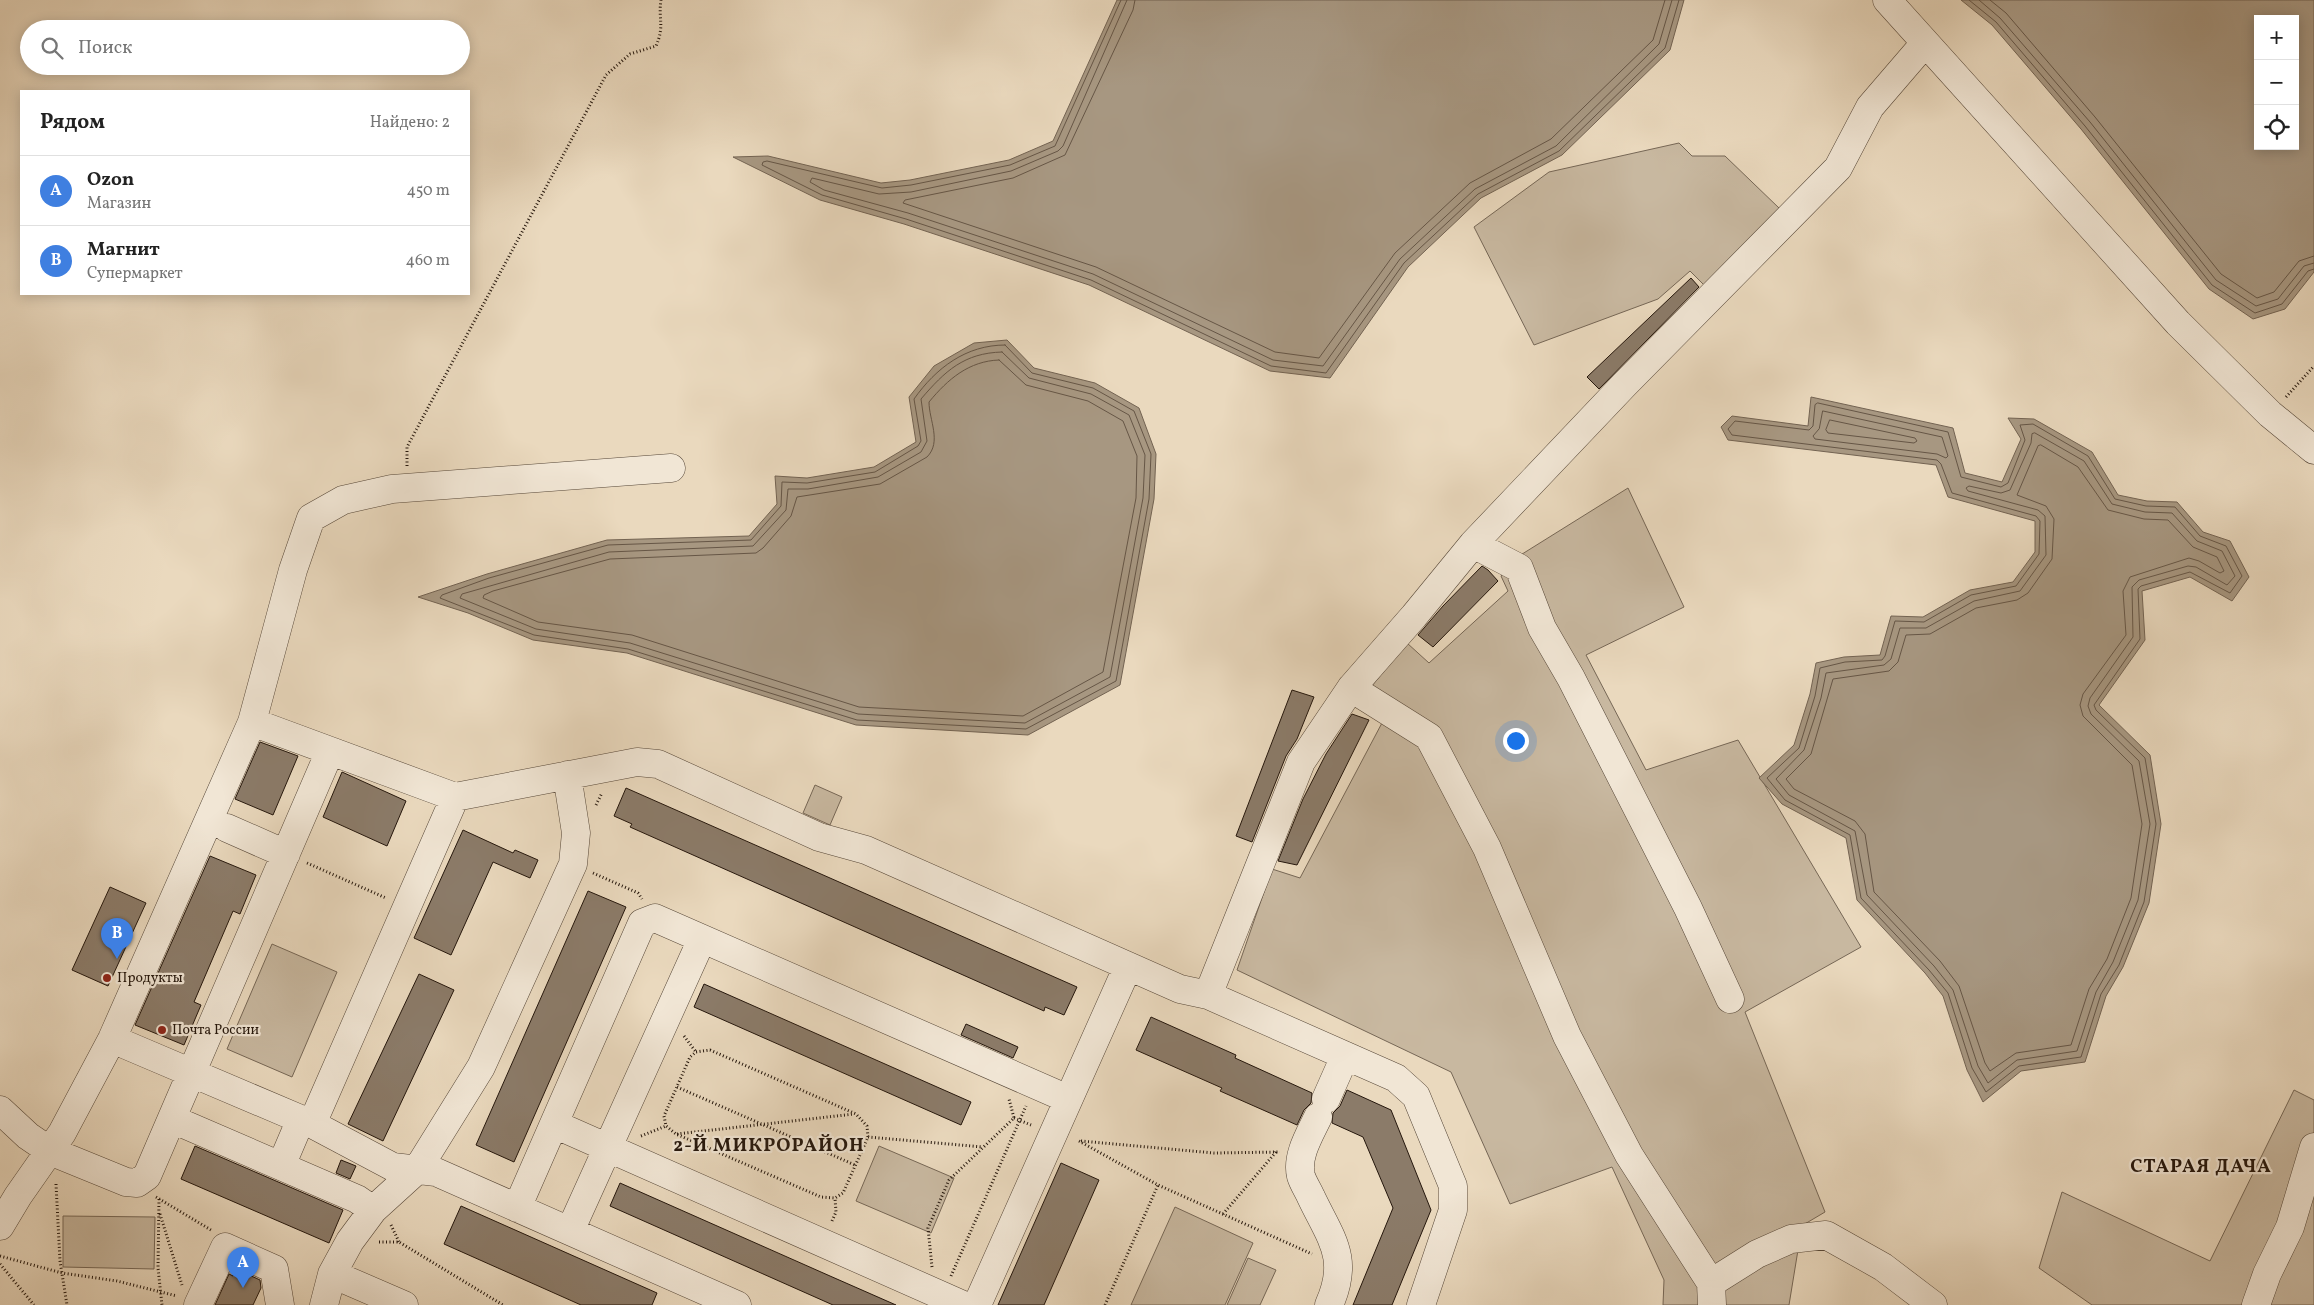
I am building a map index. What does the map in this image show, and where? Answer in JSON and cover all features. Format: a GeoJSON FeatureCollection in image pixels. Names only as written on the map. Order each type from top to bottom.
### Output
{"type":"FeatureCollection","features":[{"type":"Feature","properties":{"kind":"street"},"geometry":{"type":"LineString","coordinates":[[1887,0],[2178,323],[2270,414],[2314,450]]}},
{"type":"Feature","properties":{"kind":"street"},"geometry":{"type":"LineString","coordinates":[[1208,995],[1302,762],[1351,688],[1414,616],[1473,544],[1630,378],[1838,168],[1870,107],[1925,43]]}},
{"type":"Feature","properties":{"kind":"street"},"geometry":{"type":"LineString","coordinates":[[0,1226],[18,1196],[53,1152],[112,1038],[252,722],[293,570],[311,518],[343,500],[407,488],[671,468]]}},
{"type":"Feature","properties":{"kind":"street"},"geometry":{"type":"LineString","coordinates":[[1473,544],[1519,568],[1542,628],[1572,678],[1688,908],[1730,999]]}},
{"type":"Feature","properties":{"kind":"street"},"geometry":{"type":"LineString","coordinates":[[1351,688],[1429,737],[1487,848],[1567,1036],[1629,1155],[1712,1294],[1757,1254],[1791,1240],[1826,1235],[1883,1267],[1933,1305]]}},
{"type":"Feature","properties":{"kind":"street"},"geometry":{"type":"LineString","coordinates":[[252,722],[455,797],[637,762],[658,764],[819,837],[866,850],[1180,989],[1208,995],[1396,1078],[1416,1096],[1453,1186],[1453,1210],[1421,1305]]}},
{"type":"Feature","properties":{"kind":"street"},"geometry":{"type":"LineString","coordinates":[[0,1110],[28,1136],[53,1152],[126,1182],[153,1187],[172,1119],[330,751]]}},
{"type":"Feature","properties":{"kind":"street"},"geometry":{"type":"LineString","coordinates":[[324,1305],[332,1274],[350,1241],[373,1210],[417,1170],[481,1067],[573,864],[576,833],[567,775]]}},
{"type":"Feature","properties":{"kind":"street"},"geometry":{"type":"LineString","coordinates":[[281,1166],[306,1121],[407,907],[455,797]]}},
{"type":"Feature","properties":{"kind":"street"},"geometry":{"type":"LineString","coordinates":[[226,828],[286,854]]}},
{"type":"Feature","properties":{"kind":"street"},"geometry":{"type":"LineString","coordinates":[[517,1208],[642,923],[655,918],[1068,1099]]}},
{"type":"Feature","properties":{"kind":"street"},"geometry":{"type":"LineString","coordinates":[[570,1231],[702,939]]}},
{"type":"Feature","properties":{"kind":"street"},"geometry":{"type":"LineString","coordinates":[[977,1305],[1128,966]]}},
{"type":"Feature","properties":{"kind":"street"},"geometry":{"type":"LineString","coordinates":[[112,1038],[306,1121],[393,1167],[436,1172],[737,1305]]}},
{"type":"Feature","properties":{"kind":"street"},"geometry":{"type":"LineString","coordinates":[[1328,1305],[1336,1287],[1340,1267],[1336,1250],[1290,1151],[1322,1108],[1345,1056]]}},
{"type":"Feature","properties":{"kind":"street"},"geometry":{"type":"LineString","coordinates":[[172,1119],[357,1198],[373,1210]]}},
{"type":"Feature","properties":{"kind":"street"},"geometry":{"type":"LineString","coordinates":[[554,1124],[946,1298]]}},
{"type":"Feature","properties":{"kind":"street"},"geometry":{"type":"LineString","coordinates":[[2256,1305],[2267,1274],[2290,1227],[2314,1146]]}},
{"type":"Feature","properties":{"kind":"street"},"geometry":{"type":"LineString","coordinates":[[195,1303],[225,1247],[274,1269],[280,1305]]}},
{"type":"Feature","properties":{"kind":"street"},"geometry":{"type":"LineString","coordinates":[[332,1274],[404,1305]]}},
{"type":"Feature","properties":{"kind":"path"},"geometry":{"type":"LineString","coordinates":[[407,488],[407,447],[606,75],[630,54],[656,46],[662,32],[659,11],[661,0]]}},
{"type":"Feature","properties":{"kind":"path"},"geometry":{"type":"LineString","coordinates":[[2270,414],[2314,366]]}},
{"type":"Feature","properties":{"kind":"path"},"geometry":{"type":"LineString","coordinates":[[286,854],[407,907]]}},
{"type":"Feature","properties":{"kind":"path"},"geometry":{"type":"LineString","coordinates":[[573,864],[638,893],[655,918]]}},
{"type":"Feature","properties":{"kind":"path"},"geometry":{"type":"LineString","coordinates":[[710,1050],[856,1114],[867,1126],[868,1136],[843,1193],[835,1198],[821,1198],[676,1134],[666,1126],[664,1116],[677,1087],[690,1057],[696,1052],[710,1050]]}},
{"type":"Feature","properties":{"kind":"path"},"geometry":{"type":"LineString","coordinates":[[946,1298],[928,1228],[949,1180],[1014,1118],[1002,1070]]}},
{"type":"Feature","properties":{"kind":"path"},"geometry":{"type":"LineString","coordinates":[[946,1298],[1036,1084]]}},
{"type":"Feature","properties":{"kind":"path"},"geometry":{"type":"LineString","coordinates":[[677,1087],[855,1165]]}},
{"type":"Feature","properties":{"kind":"path"},"geometry":{"type":"LineString","coordinates":[[676,1134],[856,1114]]}},
{"type":"Feature","properties":{"kind":"path"},"geometry":{"type":"LineString","coordinates":[[868,1136],[984,1147]]}},
{"type":"Feature","properties":{"kind":"path"},"geometry":{"type":"LineString","coordinates":[[1071,1140],[1214,1153],[1290,1151]]}},
{"type":"Feature","properties":{"kind":"path"},"geometry":{"type":"LineString","coordinates":[[1078,1141],[1158,1185],[1340,1267]]}},
{"type":"Feature","properties":{"kind":"path"},"geometry":{"type":"LineString","coordinates":[[1223,1214],[1290,1151]]}},
{"type":"Feature","properties":{"kind":"path"},"geometry":{"type":"LineString","coordinates":[[53,1152],[56,1215],[67,1305]]}},
{"type":"Feature","properties":{"kind":"path"},"geometry":{"type":"LineString","coordinates":[[1105,1305],[1158,1185]]}},
{"type":"Feature","properties":{"kind":"path"},"geometry":{"type":"LineString","coordinates":[[153,1187],[159,1211],[195,1303]]}},
{"type":"Feature","properties":{"kind":"path"},"geometry":{"type":"LineString","coordinates":[[153,1187],[221,1236],[225,1247]]}},
{"type":"Feature","properties":{"kind":"path"},"geometry":{"type":"LineString","coordinates":[[159,1211],[159,1291],[162,1305]]}},
{"type":"Feature","properties":{"kind":"path"},"geometry":{"type":"LineString","coordinates":[[350,1241],[399,1242],[503,1305]]}},
{"type":"Feature","properties":{"kind":"path"},"geometry":{"type":"LineString","coordinates":[[0,1256],[62,1272],[117,1281],[159,1291],[195,1303]]}},
{"type":"Feature","properties":{"kind":"path"},"geometry":{"type":"LineString","coordinates":[[0,1264],[34,1305]]}},
{"type":"Feature","properties":{"kind":"shaded area"},"geometry":{"type":"Polygon","coordinates":[[[1679,143],[1692,156],[1725,156],[1779,208],[1704,285],[1690,271],[1658,299],[1534,345],[1474,227],[1549,172],[1679,143]]]}},
{"type":"Feature","properties":{"kind":"shaded area"},"geometry":{"type":"Polygon","coordinates":[[[1628,488],[1684,607],[1586,655],[1646,770],[1738,740],[1861,947],[1745,1012],[1825,1212],[1798,1228],[1798,1250],[1789,1305],[1663,1305],[1664,1280],[1612,1167],[1510,1204],[1451,1072],[1237,970],[1272,869],[1300,878],[1392,704],[1371,687],[1407,643],[1429,663],[1508,591],[1501,576],[1519,556],[1628,488]]]}},
{"type":"Feature","properties":{"kind":"shaded area"},"geometry":{"type":"Polygon","coordinates":[[[815,785],[842,797],[830,825],[803,813],[815,785]]]}},
{"type":"Feature","properties":{"kind":"shaded area"},"geometry":{"type":"Polygon","coordinates":[[[272,944],[337,972],[292,1077],[227,1049],[272,944]]]}},
{"type":"Feature","properties":{"kind":"shaded area"},"geometry":{"type":"Polygon","coordinates":[[[2294,1090],[2314,1100],[2314,1305],[2092,1305],[2039,1268],[2062,1192],[2210,1261],[2294,1090]]]}},
{"type":"Feature","properties":{"kind":"shaded area"},"geometry":{"type":"Polygon","coordinates":[[[879,1146],[954,1178],[931,1233],[856,1201],[879,1146]]]}},
{"type":"Feature","properties":{"kind":"shaded area"},"geometry":{"type":"Polygon","coordinates":[[[1175,1207],[1253,1243],[1225,1305],[1131,1305],[1175,1207]]]}},
{"type":"Feature","properties":{"kind":"shaded area"},"geometry":{"type":"Polygon","coordinates":[[[63,1216],[155,1217],[154,1269],[63,1267],[63,1216]]]}},
{"type":"Feature","properties":{"kind":"shaded area"},"geometry":{"type":"Polygon","coordinates":[[[1248,1258],[1276,1270],[1260,1305],[1227,1305],[1248,1258]]]}},
{"type":"Feature","properties":{"kind":"water"},"geometry":{"type":"Polygon","coordinates":[[[1117,0],[1684,0],[1670,50],[1562,155],[1481,198],[1408,267],[1330,378],[1270,371],[1089,285],[904,224],[820,200],[733,157],[768,156],[881,183],[910,180],[1009,160],[1053,141],[1117,0]]]}},
{"type":"Feature","properties":{"kind":"water"},"geometry":{"type":"Polygon","coordinates":[[[1961,0],[2314,0],[2314,272],[2285,309],[2253,319],[2209,289],[2081,129],[1992,25],[1961,0]]]}},
{"type":"Feature","properties":{"kind":"water"},"geometry":{"type":"Polygon","coordinates":[[[1007,340],[1034,368],[1095,383],[1139,408],[1156,454],[1154,499],[1120,685],[1028,735],[856,725],[627,653],[533,640],[468,613],[418,597],[487,574],[607,540],[749,536],[777,504],[775,476],[807,478],[874,467],[916,442],[909,397],[934,366],[974,343],[1007,340]]]}},
{"type":"Feature","properties":{"kind":"water"},"geometry":{"type":"Polygon","coordinates":[[[1811,397],[1953,428],[1965,473],[2002,482],[2021,439],[2008,418],[2034,419],[2092,452],[2118,495],[2147,501],[2177,502],[2203,532],[2230,541],[2249,577],[2232,601],[2190,577],[2142,591],[2145,640],[2099,705],[2150,755],[2161,824],[2149,903],[2123,967],[2106,996],[2085,1062],[2021,1071],[1983,1102],[1967,1070],[1943,996],[1925,973],[1857,900],[1846,838],[1782,804],[1759,778],[1794,745],[1810,694],[1816,663],[1844,657],[1880,655],[1891,616],[1923,617],[1970,590],[2013,582],[2035,552],[2035,521],[1948,497],[1936,465],[1728,440],[1721,427],[1732,416],[1808,426],[1811,397]]]}},
{"type":"Feature","properties":{"kind":"building"},"geometry":{"type":"Polygon","coordinates":[[[1691,278],[1699,287],[1599,389],[1587,377],[1691,278]]]}},
{"type":"Feature","properties":{"kind":"building"},"geometry":{"type":"Polygon","coordinates":[[[1482,566],[1498,581],[1433,647],[1418,635],[1482,566]]]}},
{"type":"Feature","properties":{"kind":"building"},"geometry":{"type":"Polygon","coordinates":[[[1292,690],[1314,697],[1297,739],[1286,756],[1252,842],[1236,836],[1292,690]]]}},
{"type":"Feature","properties":{"kind":"building"},"geometry":{"type":"Polygon","coordinates":[[[1352,714],[1369,720],[1297,865],[1278,861],[1303,799],[1326,754],[1352,714]]]}},
{"type":"Feature","properties":{"kind":"building"},"geometry":{"type":"Polygon","coordinates":[[[260,742],[298,756],[273,815],[235,799],[260,742]]]}},
{"type":"Feature","properties":{"kind":"building"},"geometry":{"type":"Polygon","coordinates":[[[342,772],[406,801],[387,846],[323,817],[342,772]]]}},
{"type":"Feature","properties":{"kind":"building"},"geometry":{"type":"Polygon","coordinates":[[[626,788],[1077,987],[1064,1015],[1045,1007],[1044,1011],[630,827],[632,824],[614,816],[626,788]]]}},
{"type":"Feature","properties":{"kind":"building"},"geometry":{"type":"Polygon","coordinates":[[[463,830],[513,853],[515,850],[538,860],[530,878],[493,862],[451,955],[414,938],[463,830]]]}},
{"type":"Feature","properties":{"kind":"building"},"geometry":{"type":"Polygon","coordinates":[[[210,856],[256,875],[240,914],[233,911],[194,1002],[201,1005],[184,1045],[135,1025],[210,856]]]}},
{"type":"Feature","properties":{"kind":"building"},"geometry":{"type":"Polygon","coordinates":[[[110,887],[146,903],[108,986],[72,970],[110,887]]]}},
{"type":"Feature","properties":{"kind":"building"},"geometry":{"type":"Polygon","coordinates":[[[588,891],[626,907],[514,1162],[476,1145],[588,891]]]}},
{"type":"Feature","properties":{"kind":"building"},"geometry":{"type":"Polygon","coordinates":[[[419,974],[454,990],[383,1141],[348,1124],[419,974]]]}},
{"type":"Feature","properties":{"kind":"building"},"geometry":{"type":"Polygon","coordinates":[[[704,984],[971,1102],[961,1125],[694,1007],[704,984]]]}},
{"type":"Feature","properties":{"kind":"building"},"geometry":{"type":"Polygon","coordinates":[[[1151,1017],[1236,1055],[1235,1058],[1312,1093],[1311,1103],[1304,1110],[1297,1125],[1220,1091],[1222,1088],[1136,1050],[1151,1017]]]}},
{"type":"Feature","properties":{"kind":"building"},"geometry":{"type":"Polygon","coordinates":[[[966,1024],[1018,1047],[1013,1058],[961,1035],[966,1024]]]}},
{"type":"Feature","properties":{"kind":"building"},"geometry":{"type":"Polygon","coordinates":[[[1347,1090],[1391,1110],[1431,1210],[1392,1305],[1353,1305],[1393,1208],[1363,1137],[1332,1123],[1333,1113],[1340,1106],[1347,1090]]]}},
{"type":"Feature","properties":{"kind":"building"},"geometry":{"type":"Polygon","coordinates":[[[195,1146],[343,1210],[329,1243],[181,1179],[195,1146]]]}},
{"type":"Feature","properties":{"kind":"building"},"geometry":{"type":"Polygon","coordinates":[[[341,1160],[356,1166],[350,1179],[336,1173],[341,1160]]]}},
{"type":"Feature","properties":{"kind":"building"},"geometry":{"type":"Polygon","coordinates":[[[1061,1163],[1099,1180],[1044,1305],[998,1305],[1061,1163]]]}},
{"type":"Feature","properties":{"kind":"building"},"geometry":{"type":"Polygon","coordinates":[[[620,1183],[896,1305],[833,1305],[610,1206],[620,1183]]]}},
{"type":"Feature","properties":{"kind":"building"},"geometry":{"type":"Polygon","coordinates":[[[461,1206],[657,1293],[652,1305],[581,1305],[444,1244],[461,1206]]]}},
{"type":"Feature","properties":{"kind":"building"},"geometry":{"type":"Polygon","coordinates":[[[236,1269],[260,1280],[261,1288],[253,1305],[215,1305],[229,1274],[233,1276],[236,1269]]]}},
{"type":"Feature","properties":{"kind":"place","name":"Магнит"},"geometry":{"type":"Point","coordinates":[117,959]}},
{"type":"Feature","properties":{"kind":"place","name":"Продукты"},"geometry":{"type":"Point","coordinates":[107,978]}},
{"type":"Feature","properties":{"kind":"place","name":"Почта России"},"geometry":{"type":"Point","coordinates":[162,1030]}},
{"type":"Feature","properties":{"kind":"place","name":"Ozon"},"geometry":{"type":"Point","coordinates":[243,1288]}},
{"type":"Feature","properties":{"kind":"district","name":"2-Й МИКРОРАЙОН"},"geometry":{"type":"Point","coordinates":[769,1146]}},
{"type":"Feature","properties":{"kind":"district","name":"СТАРАЯ ДАЧА"},"geometry":{"type":"Point","coordinates":[2201,1167]}}]}
